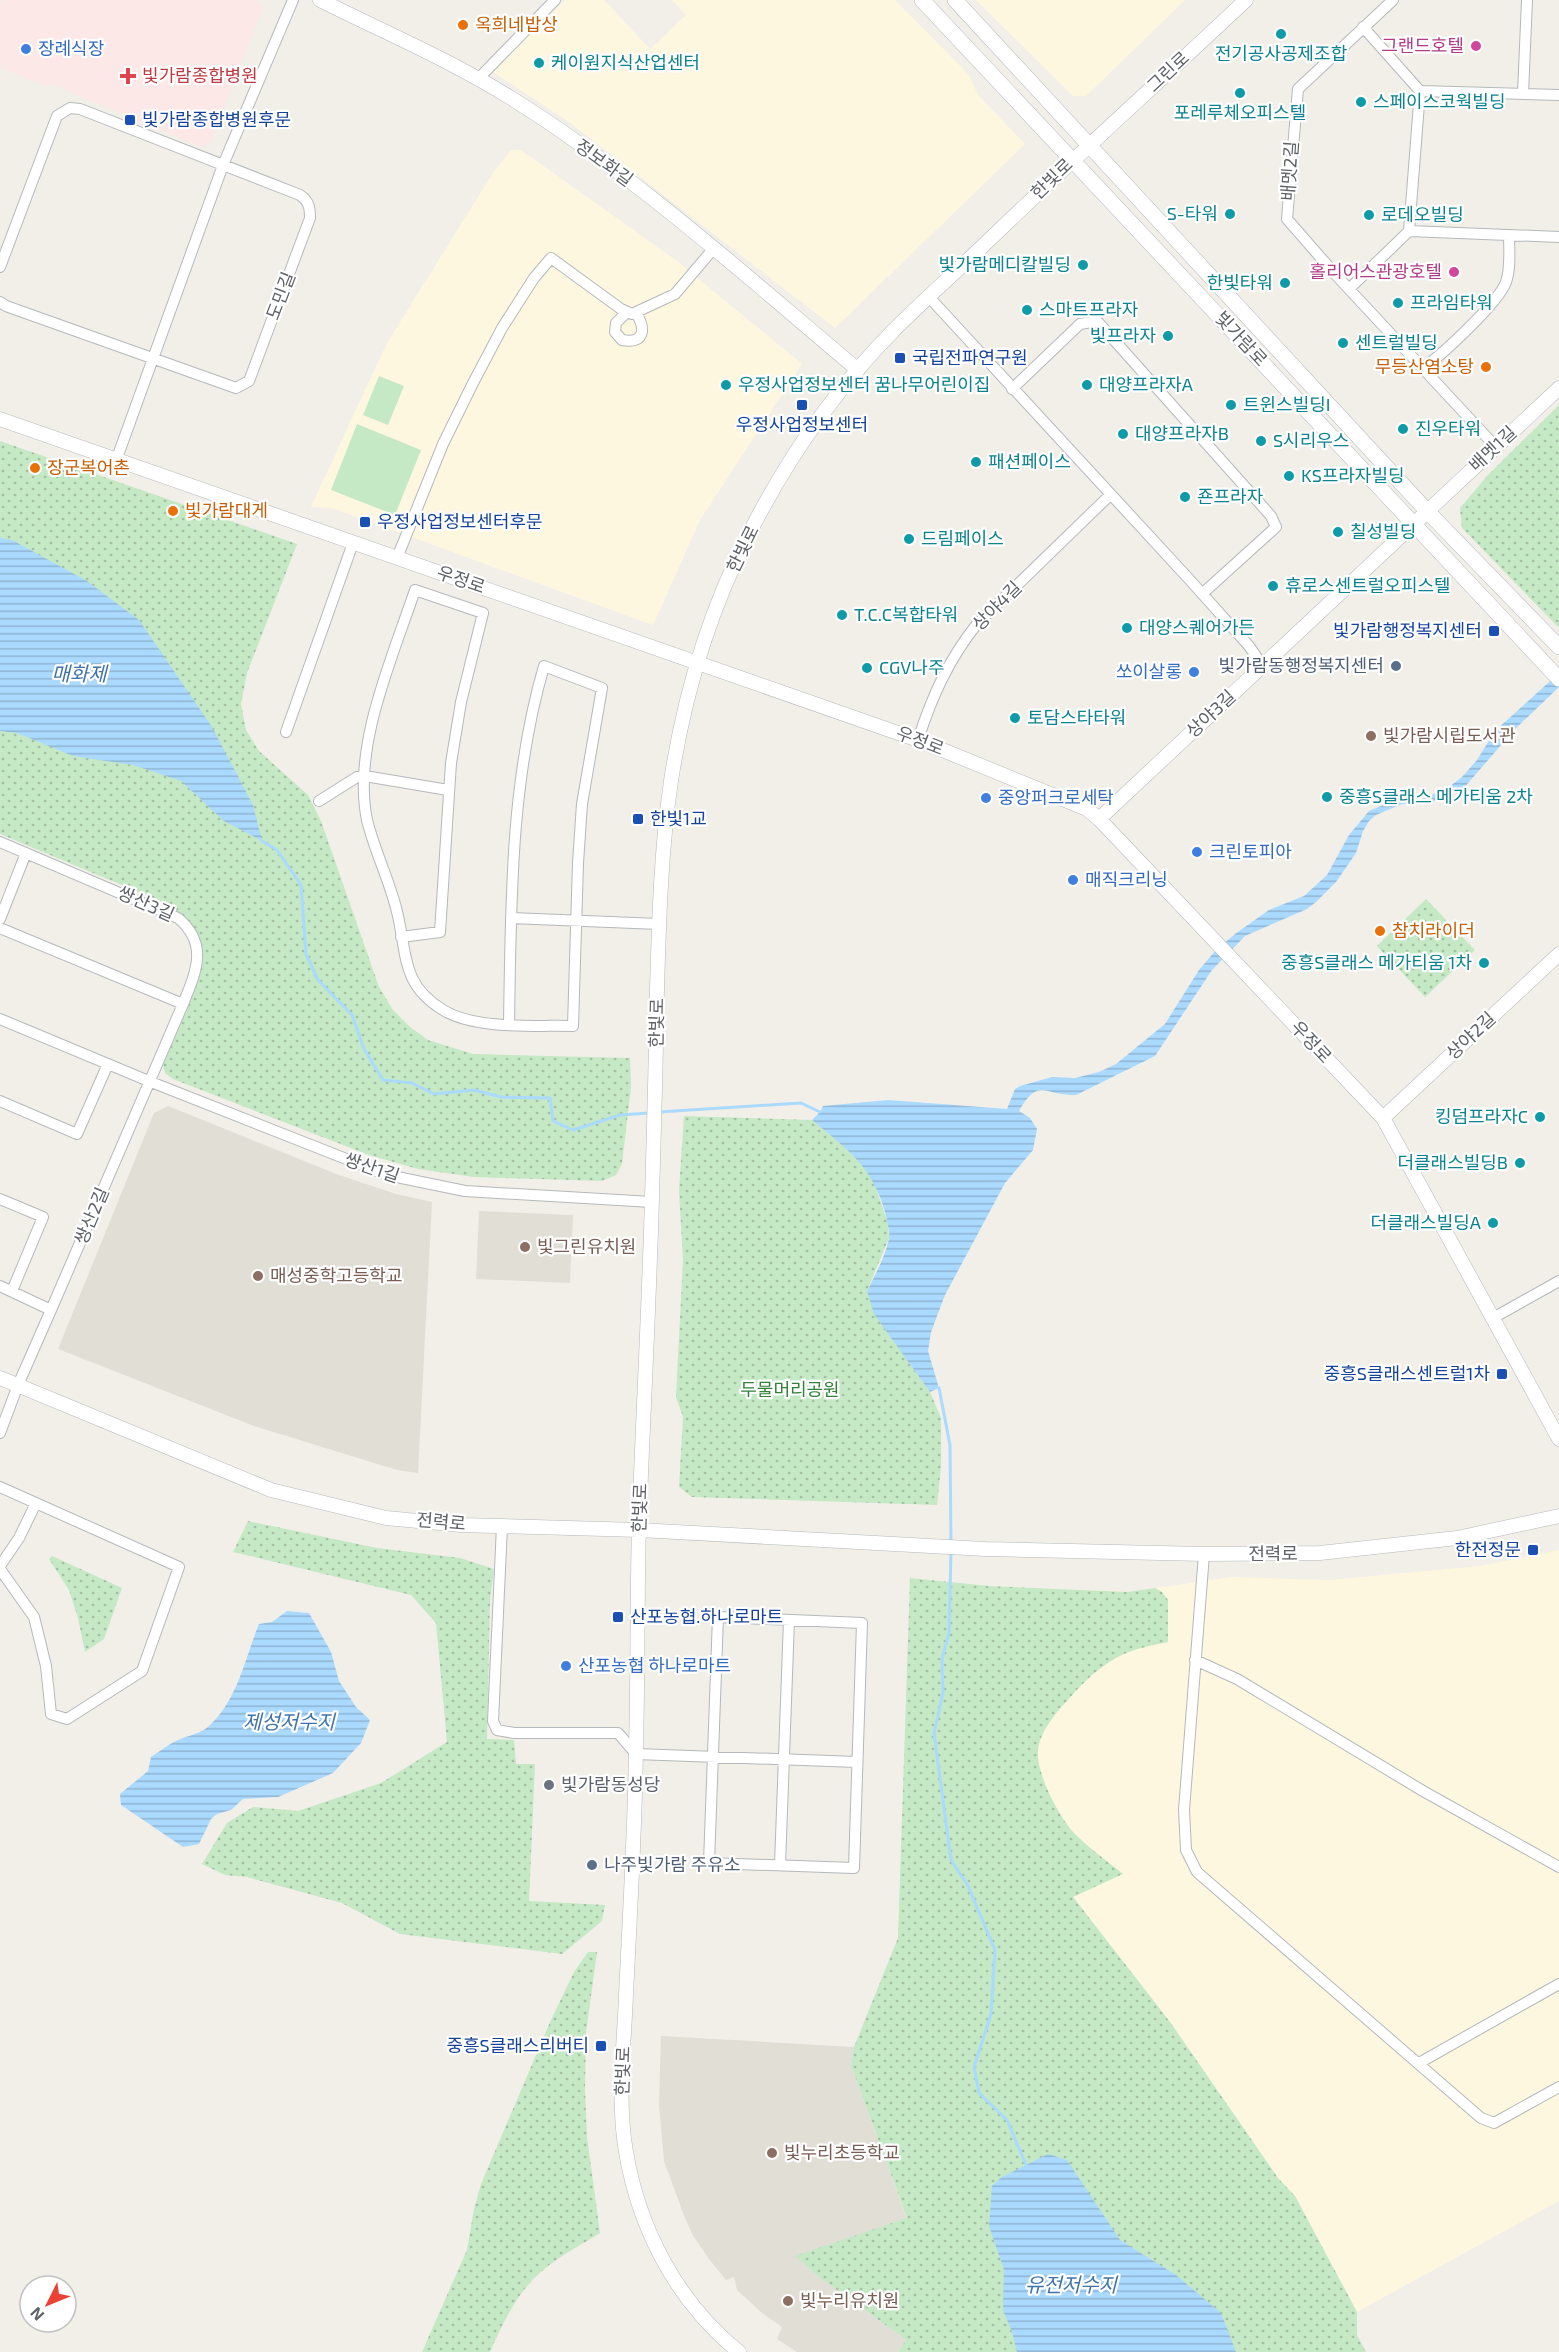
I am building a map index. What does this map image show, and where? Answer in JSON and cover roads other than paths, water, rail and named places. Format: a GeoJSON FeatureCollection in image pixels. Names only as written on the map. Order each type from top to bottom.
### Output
{"type":"FeatureCollection","features":[{"type":"Feature","properties":{"kind":"main road","name":"빛가람로"},"geometry":{"type":"LineString","coordinates":[[922,0],[1559,679]]}},
{"type":"Feature","properties":{"kind":"main road","name":"빛가람로"},"geometry":{"type":"LineString","coordinates":[[955,0],[1427,511],[1559,646]]}},
{"type":"Feature","properties":{"kind":"street"},"geometry":{"type":"LineString","coordinates":[[117,458],[223,165],[293,0]]}},
{"type":"Feature","properties":{"kind":"street","name":"정보화길"},"geometry":{"type":"LineString","coordinates":[[320,0],[478,79],[512,99],[605,163],[714,248],[858,370]]}},
{"type":"Feature","properties":{"kind":"street"},"geometry":{"type":"LineString","coordinates":[[478,79],[555,0]]}},
{"type":"Feature","properties":{"kind":"street","name":"그린로"},"geometry":{"type":"LineString","coordinates":[[1089,143],[1246,0]]}},
{"type":"Feature","properties":{"kind":"street","name":"배멧2길"},"geometry":{"type":"LineString","coordinates":[[1393,0],[1298,89],[1287,219],[1495,446]]}},
{"type":"Feature","properties":{"kind":"street"},"geometry":{"type":"LineString","coordinates":[[1523,94],[1527,0]]}},
{"type":"Feature","properties":{"kind":"street"},"geometry":{"type":"LineString","coordinates":[[1349,289],[1409,231],[1420,91],[1363,27]]}},
{"type":"Feature","properties":{"kind":"street"},"geometry":{"type":"LineString","coordinates":[[1420,91],[1559,95]]}},
{"type":"Feature","properties":{"kind":"street","name":"도민길"},"geometry":{"type":"LineString","coordinates":[[0,267],[57,116],[70,108],[80,109],[300,195],[309,205],[310,218],[249,381],[236,388],[153,360],[0,302]]}},
{"type":"Feature","properties":{"kind":"street","name":"한빛로"},"geometry":{"type":"LineString","coordinates":[[739,2352],[694,2307],[660,2257],[641,2211],[624,2141],[622,2079],[636,1754],[639,1530],[652,1202],[659,924],[670,783],[686,708],[722,592],[749,533],[789,463],[858,370],[893,331],[1089,143]]}},
{"type":"Feature","properties":{"kind":"street"},"geometry":{"type":"LineString","coordinates":[[1409,231],[1559,237]]}},
{"type":"Feature","properties":{"kind":"street"},"geometry":{"type":"LineString","coordinates":[[1423,368],[1440,356],[1502,291],[1508,274],[1509,235]]}},
{"type":"Feature","properties":{"kind":"street"},"geometry":{"type":"LineString","coordinates":[[397,558],[443,444],[472,385],[502,328],[534,278],[551,258],[631,312],[675,294],[714,248]]}},
{"type":"Feature","properties":{"kind":"street"},"geometry":{"type":"LineString","coordinates":[[929,297],[1202,594],[1249,646],[1262,665]]}},
{"type":"Feature","properties":{"kind":"street"},"geometry":{"type":"LineString","coordinates":[[1012,389],[1080,324],[1097,321],[1271,516],[1276,527],[1202,594]]}},
{"type":"Feature","properties":{"kind":"street","name":"배멧1길"},"geometry":{"type":"LineString","coordinates":[[1427,511],[1559,388]]}},
{"type":"Feature","properties":{"kind":"street","name":"우정로"},"geometry":{"type":"LineString","coordinates":[[0,419],[117,458],[353,543],[700,662],[918,740],[1088,809],[1383,1118],[1559,1439]]}},
{"type":"Feature","properties":{"kind":"street","name":"상야4길"},"geometry":{"type":"LineString","coordinates":[[918,740],[941,680],[960,645],[1004,598],[1110,495]]}},
{"type":"Feature","properties":{"kind":"street","name":"상야3길"},"geometry":{"type":"LineString","coordinates":[[1099,819],[1427,511]]}},
{"type":"Feature","properties":{"kind":"street"},"geometry":{"type":"LineString","coordinates":[[286,732],[353,543]]}},
{"type":"Feature","properties":{"kind":"street"},"geometry":{"type":"LineString","coordinates":[[401,937],[440,932],[448,790],[461,702],[483,613],[415,590],[373,717],[365,776],[365,805],[398,915],[401,937],[406,966],[412,978],[430,1000],[442,1010],[467,1022],[509,1024],[573,1026],[575,920],[582,804],[602,688],[544,666],[530,721],[520,779],[511,918],[509,1024]]}},
{"type":"Feature","properties":{"kind":"street"},"geometry":{"type":"LineString","coordinates":[[319,801],[357,777],[365,776],[448,790]]}},
{"type":"Feature","properties":{"kind":"street","name":"쌍산3길"},"geometry":{"type":"LineString","coordinates":[[0,842],[178,918],[188,926],[195,938],[198,954],[195,975],[151,1082]]}},
{"type":"Feature","properties":{"kind":"street"},"geometry":{"type":"LineString","coordinates":[[0,919],[26,853]]}},
{"type":"Feature","properties":{"kind":"street"},"geometry":{"type":"LineString","coordinates":[[511,918],[659,924]]}},
{"type":"Feature","properties":{"kind":"street"},"geometry":{"type":"LineString","coordinates":[[0,928],[183,1004]]}},
{"type":"Feature","properties":{"kind":"street","name":"상야2길"},"geometry":{"type":"LineString","coordinates":[[1383,1118],[1556,962]]}},
{"type":"Feature","properties":{"kind":"street","name":"쌍산1길"},"geometry":{"type":"LineString","coordinates":[[0,1019],[360,1165],[413,1182],[441,1188],[496,1194],[652,1202]]}},
{"type":"Feature","properties":{"kind":"street"},"geometry":{"type":"LineString","coordinates":[[0,1101],[77,1134],[108,1064]]}},
{"type":"Feature","properties":{"kind":"street","name":"쌍산2길"},"geometry":{"type":"LineString","coordinates":[[0,1433],[18,1385],[151,1082]]}},
{"type":"Feature","properties":{"kind":"street"},"geometry":{"type":"LineString","coordinates":[[0,1199],[43,1217],[12,1291]]}},
{"type":"Feature","properties":{"kind":"street"},"geometry":{"type":"LineString","coordinates":[[1493,1318],[1559,1281]]}},
{"type":"Feature","properties":{"kind":"street"},"geometry":{"type":"LineString","coordinates":[[0,1286],[51,1310]]}},
{"type":"Feature","properties":{"kind":"street","name":"전력로"},"geometry":{"type":"LineString","coordinates":[[0,1378],[271,1490],[296,1498],[386,1518],[460,1525],[639,1530],[985,1549],[1204,1554],[1343,1551],[1457,1538],[1559,1516]]}},
{"type":"Feature","properties":{"kind":"street"},"geometry":{"type":"LineString","coordinates":[[0,1487],[36,1503],[179,1567],[142,1671],[67,1719],[51,1714],[44,1658],[34,1617],[0,1567],[20,1538],[36,1503]]}},
{"type":"Feature","properties":{"kind":"street"},"geometry":{"type":"LineString","coordinates":[[502,1526],[495,1727],[504,1732],[514,1733],[618,1733],[636,1754],[857,1762]]}},
{"type":"Feature","properties":{"kind":"street"},"geometry":{"type":"LineString","coordinates":[[1204,1554],[1184,1810],[1186,1850],[1197,1872],[1481,2118],[1494,2123],[1559,2087]]}},
{"type":"Feature","properties":{"kind":"street"},"geometry":{"type":"LineString","coordinates":[[718,1617],[789,1620],[862,1623],[854,1868],[709,1863],[718,1617]]}},
{"type":"Feature","properties":{"kind":"street"},"geometry":{"type":"LineString","coordinates":[[780,1865],[789,1620]]}},
{"type":"Feature","properties":{"kind":"street"},"geometry":{"type":"LineString","coordinates":[[1195,1660],[1237,1679],[1431,1795],[1559,1867]]}},
{"type":"Feature","properties":{"kind":"street"},"geometry":{"type":"LineString","coordinates":[[1419,2063],[1559,1984]]}},
{"type":"Feature","properties":{"kind":"water","name":"매화제"},"geometry":{"type":"Polygon","coordinates":[[[0,538],[12,540],[87,581],[139,620],[212,727],[253,805],[262,841],[224,821],[181,781],[133,765],[73,756],[17,733],[0,731],[0,538]]]}},
{"type":"Feature","properties":{"kind":"water"},"geometry":{"type":"Polygon","coordinates":[[[1559,673],[1559,687],[1514,730],[1463,789],[1442,799],[1421,804],[1402,804],[1376,815],[1363,831],[1356,853],[1336,882],[1316,902],[1307,909],[1245,936],[1212,970],[1155,1056],[1076,1095],[1043,1090],[1037,1091],[1026,1100],[1019,1111],[1030,1118],[1037,1129],[1033,1150],[1005,1183],[945,1295],[931,1332],[928,1351],[939,1388],[930,1392],[874,1314],[867,1291],[887,1246],[889,1229],[887,1218],[880,1196],[865,1170],[847,1150],[812,1120],[823,1106],[888,1100],[1007,1109],[1015,1089],[1020,1086],[1052,1077],[1075,1078],[1099,1072],[1116,1064],[1165,1024],[1199,970],[1216,950],[1269,910],[1304,896],[1327,875],[1349,835],[1369,811],[1398,799],[1422,799],[1449,787],[1462,777],[1477,760],[1495,731],[1559,673]]]}},
{"type":"Feature","properties":{"kind":"water","name":"제성저수지"},"geometry":{"type":"Polygon","coordinates":[[[287,1611],[309,1613],[331,1652],[339,1681],[356,1707],[370,1720],[361,1743],[333,1773],[278,1797],[243,1799],[231,1810],[217,1814],[211,1819],[199,1844],[183,1847],[121,1805],[120,1794],[148,1771],[151,1757],[211,1724],[220,1714],[234,1690],[259,1624],[272,1622],[287,1611]]]}},
{"type":"Feature","properties":{"kind":"water","name":"유전저수지"},"geometry":{"type":"Polygon","coordinates":[[[1048,2154],[1067,2160],[1120,2240],[1176,2275],[1221,2313],[1236,2352],[1017,2352],[1003,2310],[1004,2270],[989,2226],[992,2186],[1002,2177],[1048,2154]]]}},
{"type":"Feature","properties":{"kind":"waterway"},"geometry":{"type":"LineString","coordinates":[[262,841],[277,850],[301,885],[306,954],[318,980],[352,1015],[364,1049],[383,1080],[412,1083],[434,1094],[474,1090],[501,1097],[550,1098],[553,1121],[573,1130],[620,1115],[649,1113]]}},
{"type":"Feature","properties":{"kind":"waterway"},"geometry":{"type":"LineString","coordinates":[[659,1112],[801,1103],[820,1112]]}},
{"type":"Feature","properties":{"kind":"waterway"},"geometry":{"type":"LineString","coordinates":[[939,1388],[950,1445],[951,1542]]}},
{"type":"Feature","properties":{"kind":"waterway"},"geometry":{"type":"LineString","coordinates":[[951,1552],[949,1633],[942,1659],[943,1693],[934,1733],[951,1860],[968,1886],[995,1950],[991,2014],[974,2067],[979,2093],[1007,2120],[1026,2165]]}},
{"type":"Feature","properties":{"kind":"place","name":"옥희네밥상"},"geometry":{"type":"Point","coordinates":[463,25]}},
{"type":"Feature","properties":{"kind":"place","name":"전기공사공제조합"},"geometry":{"type":"Point","coordinates":[1281,34]}},
{"type":"Feature","properties":{"kind":"place","name":"그랜드호텔"},"geometry":{"type":"Point","coordinates":[1476,46]}},
{"type":"Feature","properties":{"kind":"place","name":"장례식장"},"geometry":{"type":"Point","coordinates":[26,49]}},
{"type":"Feature","properties":{"kind":"place","name":"케이원지식산업센터"},"geometry":{"type":"Point","coordinates":[539,63]}},
{"type":"Feature","properties":{"kind":"place","name":"빛가람종합병원"},"geometry":{"type":"Point","coordinates":[128,76]}},
{"type":"Feature","properties":{"kind":"place","name":"포레루체오피스텔"},"geometry":{"type":"Point","coordinates":[1240,93]}},
{"type":"Feature","properties":{"kind":"place","name":"스페이스코웍빌딩"},"geometry":{"type":"Point","coordinates":[1361,102]}},
{"type":"Feature","properties":{"kind":"place","name":"빛가람종합병원후문"},"geometry":{"type":"Point","coordinates":[130,120]}},
{"type":"Feature","properties":{"kind":"place","name":"S-타워"},"geometry":{"type":"Point","coordinates":[1230,214]}},
{"type":"Feature","properties":{"kind":"place","name":"로데오빌딩"},"geometry":{"type":"Point","coordinates":[1369,215]}},
{"type":"Feature","properties":{"kind":"place","name":"빛가람메디칼빌딩"},"geometry":{"type":"Point","coordinates":[1083,265]}},
{"type":"Feature","properties":{"kind":"place","name":"홀리어스관광호텔"},"geometry":{"type":"Point","coordinates":[1454,272]}},
{"type":"Feature","properties":{"kind":"place","name":"한빛타워"},"geometry":{"type":"Point","coordinates":[1285,283]}},
{"type":"Feature","properties":{"kind":"place","name":"프라임타워"},"geometry":{"type":"Point","coordinates":[1398,303]}},
{"type":"Feature","properties":{"kind":"place","name":"스마트프라자"},"geometry":{"type":"Point","coordinates":[1027,310]}},
{"type":"Feature","properties":{"kind":"place","name":"빛프라자"},"geometry":{"type":"Point","coordinates":[1168,336]}},
{"type":"Feature","properties":{"kind":"place","name":"센트럴빌딩"},"geometry":{"type":"Point","coordinates":[1343,343]}},
{"type":"Feature","properties":{"kind":"place","name":"국립전파연구원"},"geometry":{"type":"Point","coordinates":[900,358]}},
{"type":"Feature","properties":{"kind":"place","name":"무등산염소탕"},"geometry":{"type":"Point","coordinates":[1486,367]}},
{"type":"Feature","properties":{"kind":"place","name":"우정사업정보센터 꿈나무어린이집"},"geometry":{"type":"Point","coordinates":[726,385]}},
{"type":"Feature","properties":{"kind":"place","name":"대양프라자A"},"geometry":{"type":"Point","coordinates":[1087,385]}},
{"type":"Feature","properties":{"kind":"place","name":"우정사업정보센터"},"geometry":{"type":"Point","coordinates":[802,405]}},
{"type":"Feature","properties":{"kind":"place","name":"트윈스빌딩I"},"geometry":{"type":"Point","coordinates":[1231,405]}},
{"type":"Feature","properties":{"kind":"place","name":"진우타워"},"geometry":{"type":"Point","coordinates":[1403,429]}},
{"type":"Feature","properties":{"kind":"place","name":"대양프라자B"},"geometry":{"type":"Point","coordinates":[1123,434]}},
{"type":"Feature","properties":{"kind":"place","name":"S시리우스"},"geometry":{"type":"Point","coordinates":[1261,441]}},
{"type":"Feature","properties":{"kind":"place","name":"패션페이스"},"geometry":{"type":"Point","coordinates":[976,462]}},
{"type":"Feature","properties":{"kind":"place","name":"장군복어촌"},"geometry":{"type":"Point","coordinates":[35,468]}},
{"type":"Feature","properties":{"kind":"place","name":"KS프라자빌딩"},"geometry":{"type":"Point","coordinates":[1289,476]}},
{"type":"Feature","properties":{"kind":"place","name":"죤프라자"},"geometry":{"type":"Point","coordinates":[1185,497]}},
{"type":"Feature","properties":{"kind":"place","name":"빛가람대게"},"geometry":{"type":"Point","coordinates":[173,511]}},
{"type":"Feature","properties":{"kind":"place","name":"우정사업정보센터후문"},"geometry":{"type":"Point","coordinates":[365,522]}},
{"type":"Feature","properties":{"kind":"place","name":"칠성빌딩"},"geometry":{"type":"Point","coordinates":[1338,532]}},
{"type":"Feature","properties":{"kind":"place","name":"드림페이스"},"geometry":{"type":"Point","coordinates":[909,539]}},
{"type":"Feature","properties":{"kind":"place","name":"휴로스센트럴오피스텔"},"geometry":{"type":"Point","coordinates":[1273,586]}},
{"type":"Feature","properties":{"kind":"place","name":"T.C.C복합타워"},"geometry":{"type":"Point","coordinates":[842,615]}},
{"type":"Feature","properties":{"kind":"place","name":"대양스퀘어가든"},"geometry":{"type":"Point","coordinates":[1127,628]}},
{"type":"Feature","properties":{"kind":"place","name":"빛가람행정복지센터"},"geometry":{"type":"Point","coordinates":[1494,631]}},
{"type":"Feature","properties":{"kind":"place","name":"빛가람동행정복지센터"},"geometry":{"type":"Point","coordinates":[1396,666]}},
{"type":"Feature","properties":{"kind":"place","name":"CGV나주"},"geometry":{"type":"Point","coordinates":[867,668]}},
{"type":"Feature","properties":{"kind":"place","name":"쏘이살롱"},"geometry":{"type":"Point","coordinates":[1194,672]}},
{"type":"Feature","properties":{"kind":"place","name":"토담스타타워"},"geometry":{"type":"Point","coordinates":[1015,718]}},
{"type":"Feature","properties":{"kind":"place","name":"빛가람시립도서관"},"geometry":{"type":"Point","coordinates":[1371,736]}},
{"type":"Feature","properties":{"kind":"place","name":"중흥S클래스 메가티움 2차"},"geometry":{"type":"Point","coordinates":[1327,797]}},
{"type":"Feature","properties":{"kind":"place","name":"중앙퍼크로세탁"},"geometry":{"type":"Point","coordinates":[986,798]}},
{"type":"Feature","properties":{"kind":"place","name":"한빛1교"},"geometry":{"type":"Point","coordinates":[638,819]}},
{"type":"Feature","properties":{"kind":"place","name":"크린토피아"},"geometry":{"type":"Point","coordinates":[1197,852]}},
{"type":"Feature","properties":{"kind":"place","name":"매직크리닝"},"geometry":{"type":"Point","coordinates":[1073,880]}},
{"type":"Feature","properties":{"kind":"place","name":"참치라이더"},"geometry":{"type":"Point","coordinates":[1380,931]}},
{"type":"Feature","properties":{"kind":"place","name":"중흥S클래스 메가티움 1차"},"geometry":{"type":"Point","coordinates":[1484,963]}},
{"type":"Feature","properties":{"kind":"place","name":"킹덤프라자C"},"geometry":{"type":"Point","coordinates":[1540,1117]}},
{"type":"Feature","properties":{"kind":"place","name":"더클래스빌딩B"},"geometry":{"type":"Point","coordinates":[1520,1163]}},
{"type":"Feature","properties":{"kind":"place","name":"더클래스빌딩A"},"geometry":{"type":"Point","coordinates":[1493,1223]}},
{"type":"Feature","properties":{"kind":"place","name":"빛그린유치원"},"geometry":{"type":"Point","coordinates":[525,1247]}},
{"type":"Feature","properties":{"kind":"place","name":"매성중학고등학교"},"geometry":{"type":"Point","coordinates":[258,1276]}},
{"type":"Feature","properties":{"kind":"place","name":"중흥S클래스센트럴1차"},"geometry":{"type":"Point","coordinates":[1502,1374]}},
{"type":"Feature","properties":{"kind":"place","name":"한전정문"},"geometry":{"type":"Point","coordinates":[1533,1550]}},
{"type":"Feature","properties":{"kind":"place","name":"산포농협.하나로마트"},"geometry":{"type":"Point","coordinates":[618,1617]}},
{"type":"Feature","properties":{"kind":"place","name":"산포농협 하나로마트"},"geometry":{"type":"Point","coordinates":[566,1666]}},
{"type":"Feature","properties":{"kind":"place","name":"빛가람동성당"},"geometry":{"type":"Point","coordinates":[549,1785]}},
{"type":"Feature","properties":{"kind":"place","name":"나주빛가람 주유소"},"geometry":{"type":"Point","coordinates":[592,1865]}},
{"type":"Feature","properties":{"kind":"place","name":"중흥S클래스리버티"},"geometry":{"type":"Point","coordinates":[601,2046]}},
{"type":"Feature","properties":{"kind":"place","name":"빛누리초등학교"},"geometry":{"type":"Point","coordinates":[772,2153]}},
{"type":"Feature","properties":{"kind":"place","name":"빛누리유치원"},"geometry":{"type":"Point","coordinates":[788,2301]}},
{"type":"Feature","properties":{"kind":"park label","name":"두물머리공원"},"geometry":{"type":"Point","coordinates":[790,1390]}}]}
